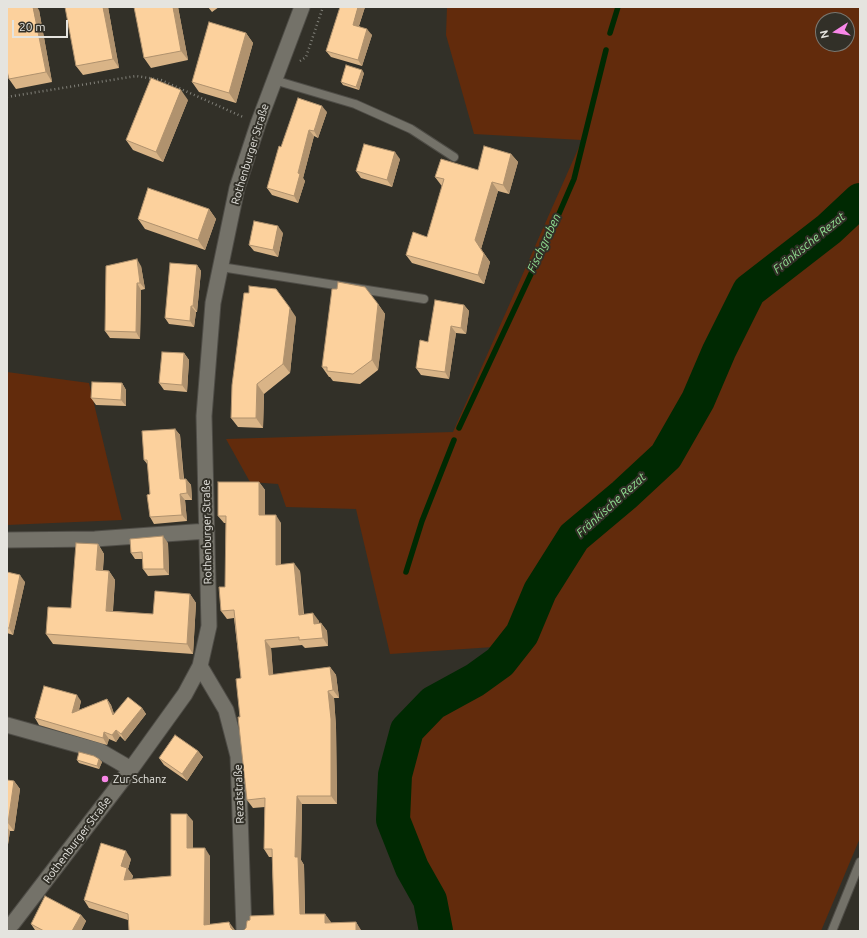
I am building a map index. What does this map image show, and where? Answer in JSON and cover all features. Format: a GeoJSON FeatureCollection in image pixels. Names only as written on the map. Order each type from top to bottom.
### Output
{"type":"FeatureCollection","features":[{"type":"Feature","properties":{"kind":"street","name":"Rothenburger Straße"},"geometry":{"type":"LineString","coordinates":[[11,928],[185,694],[200,666],[209,626],[204,416],[213,303],[237,188],[258,124],[302,7]]}},
{"type":"Feature","properties":{"kind":"street"},"geometry":{"type":"LineString","coordinates":[[7,540],[95,539],[207,531]]}},
{"type":"Feature","properties":{"kind":"street","name":"Rezatstraße"},"geometry":{"type":"LineString","coordinates":[[200,666],[226,710],[238,756],[244,931]]}},
{"type":"Feature","properties":{"kind":"street"},"geometry":{"type":"LineString","coordinates":[[7,725],[100,751],[131,768]]}},
{"type":"Feature","properties":{"kind":"lane"},"geometry":{"type":"LineString","coordinates":[[274,80],[355,104],[411,129],[454,157]]}},
{"type":"Feature","properties":{"kind":"lane"},"geometry":{"type":"LineString","coordinates":[[221,267],[424,299]]}},
{"type":"Feature","properties":{"kind":"lane"},"geometry":{"type":"LineString","coordinates":[[832,931],[860,862]]}},
{"type":"Feature","properties":{"kind":"path"},"geometry":{"type":"LineString","coordinates":[[7,97],[136,76],[161,80],[258,124]]}},
{"type":"Feature","properties":{"kind":"shaded area"},"geometry":{"type":"Polygon","coordinates":[[[447,7],[860,7],[860,838],[821,931],[451,931],[436,889],[407,831],[405,772],[422,726],[445,705],[494,682],[523,645],[390,654],[356,509],[286,507],[278,484],[250,482],[226,439],[453,432],[582,140],[474,134],[446,35],[447,7]]]}},
{"type":"Feature","properties":{"kind":"shaded area"},"geometry":{"type":"Polygon","coordinates":[[[7,372],[89,383],[122,520],[7,525],[7,372]]]}},
{"type":"Feature","properties":{"kind":"building"},"geometry":{"type":"Polygon","coordinates":[[[7,7],[33,7],[46,72],[9,79],[7,71],[7,7]]]}},
{"type":"Feature","properties":{"kind":"building"},"geometry":{"type":"Polygon","coordinates":[[[65,7],[103,7],[113,59],[76,66],[65,7]]]}},
{"type":"Feature","properties":{"kind":"building"},"geometry":{"type":"Polygon","coordinates":[[[134,7],[173,7],[181,51],[144,58],[134,7]]]}},
{"type":"Feature","properties":{"kind":"building"},"geometry":{"type":"Polygon","coordinates":[[[340,7],[358,7],[353,25],[367,29],[358,60],[326,51],[340,7]]]}},
{"type":"Feature","properties":{"kind":"building"},"geometry":{"type":"Polygon","coordinates":[[[209,22],[246,33],[229,93],[192,82],[209,22]]]}},
{"type":"Feature","properties":{"kind":"building"},"geometry":{"type":"Polygon","coordinates":[[[346,65],[362,70],[356,87],[341,82],[346,65]]]}},
{"type":"Feature","properties":{"kind":"building"},"geometry":{"type":"Polygon","coordinates":[[[151,78],[181,90],[156,152],[126,140],[151,78]]]}},
{"type":"Feature","properties":{"kind":"building"},"geometry":{"type":"Polygon","coordinates":[[[298,98],[322,106],[314,131],[309,130],[294,196],[267,188],[279,146],[281,147],[298,98]]]}},
{"type":"Feature","properties":{"kind":"building"},"geometry":{"type":"Polygon","coordinates":[[[364,144],[395,152],[387,180],[356,171],[364,144]]]}},
{"type":"Feature","properties":{"kind":"building"},"geometry":{"type":"Polygon","coordinates":[[[484,146],[511,154],[503,185],[492,182],[475,240],[484,254],[478,275],[406,255],[413,232],[427,237],[444,179],[435,177],[441,159],[478,170],[484,146]]]}},
{"type":"Feature","properties":{"kind":"building"},"geometry":{"type":"Polygon","coordinates":[[[148,188],[209,209],[198,240],[138,219],[148,188]]]}},
{"type":"Feature","properties":{"kind":"building"},"geometry":{"type":"Polygon","coordinates":[[[254,221],[278,226],[273,250],[249,245],[254,221]]]}},
{"type":"Feature","properties":{"kind":"building"},"geometry":{"type":"Polygon","coordinates":[[[137,259],[140,283],[137,283],[136,332],[105,331],[106,266],[137,259]]]}},
{"type":"Feature","properties":{"kind":"building"},"geometry":{"type":"Polygon","coordinates":[[[170,263],[197,265],[190,321],[165,318],[170,263]]]}},
{"type":"Feature","properties":{"kind":"building"},"geometry":{"type":"Polygon","coordinates":[[[338,282],[365,287],[378,304],[372,360],[353,374],[327,371],[327,367],[322,367],[332,289],[337,289],[338,282]]]}},
{"type":"Feature","properties":{"kind":"building"},"geometry":{"type":"Polygon","coordinates":[[[249,286],[276,289],[290,308],[283,364],[257,384],[256,418],[231,418],[232,385],[244,293],[249,293],[249,286]]]}},
{"type":"Feature","properties":{"kind":"building"},"geometry":{"type":"Polygon","coordinates":[[[435,300],[464,305],[461,328],[451,326],[445,372],[416,368],[420,340],[428,342],[435,300]]]}},
{"type":"Feature","properties":{"kind":"building"},"geometry":{"type":"Polygon","coordinates":[[[162,352],[184,353],[182,385],[159,383],[162,352]]]}},
{"type":"Feature","properties":{"kind":"building"},"geometry":{"type":"Polygon","coordinates":[[[92,382],[122,383],[121,400],[91,398],[92,382]]]}},
{"type":"Feature","properties":{"kind":"building"},"geometry":{"type":"Polygon","coordinates":[[[175,429],[180,479],[186,479],[187,493],[180,494],[182,515],[150,517],[147,495],[150,494],[147,460],[144,460],[142,431],[175,429]]]}},
{"type":"Feature","properties":{"kind":"building"},"geometry":{"type":"Polygon","coordinates":[[[218,482],[259,482],[259,515],[276,515],[276,565],[294,563],[299,615],[313,613],[314,624],[321,623],[323,638],[299,640],[299,637],[265,640],[269,675],[330,667],[333,690],[328,691],[331,719],[331,796],[297,796],[295,857],[298,857],[300,914],[325,914],[325,923],[356,922],[356,931],[242,931],[246,928],[247,921],[250,920],[250,916],[274,915],[272,849],[264,849],[265,798],[247,800],[238,717],[240,717],[236,679],[241,678],[234,610],[221,611],[219,587],[225,587],[226,516],[218,516],[218,482]]]}},
{"type":"Feature","properties":{"kind":"building"},"geometry":{"type":"Polygon","coordinates":[[[163,536],[164,569],[143,569],[142,552],[131,553],[130,539],[163,536]]]}},
{"type":"Feature","properties":{"kind":"building"},"geometry":{"type":"Polygon","coordinates":[[[76,543],[98,544],[96,570],[109,571],[106,611],[153,614],[155,591],[190,594],[187,644],[46,634],[48,607],[71,608],[76,543]]]}},
{"type":"Feature","properties":{"kind":"building"},"geometry":{"type":"Polygon","coordinates":[[[7,572],[20,575],[9,628],[7,628],[7,572]]]}},
{"type":"Feature","properties":{"kind":"building"},"geometry":{"type":"Polygon","coordinates":[[[44,686],[77,695],[72,713],[107,699],[113,715],[128,697],[142,708],[121,734],[116,730],[112,735],[104,732],[103,738],[35,718],[44,686]]]}},
{"type":"Feature","properties":{"kind":"building"},"geometry":{"type":"Polygon","coordinates":[[[175,735],[198,751],[182,774],[159,758],[175,735]]]}},
{"type":"Feature","properties":{"kind":"building"},"geometry":{"type":"Polygon","coordinates":[[[79,752],[99,759],[97,766],[77,760],[79,752]]]}},
{"type":"Feature","properties":{"kind":"building"},"geometry":{"type":"Polygon","coordinates":[[[7,780],[14,781],[8,823],[7,823],[7,780]]]}},
{"type":"Feature","properties":{"kind":"building"},"geometry":{"type":"Polygon","coordinates":[[[171,814],[187,814],[187,848],[205,848],[204,925],[229,922],[234,931],[129,931],[128,914],[84,900],[101,843],[126,851],[121,866],[127,868],[124,880],[171,876],[171,814]]]}},
{"type":"Feature","properties":{"kind":"building"},"geometry":{"type":"Polygon","coordinates":[[[45,896],[81,915],[72,931],[44,931],[31,924],[45,896]]]}},
{"type":"Feature","properties":{"kind":"waterway","name":"Fischgraben"},"geometry":{"type":"LineString","coordinates":[[610,33],[618,7]]}},
{"type":"Feature","properties":{"kind":"waterway","name":"Fischgraben"},"geometry":{"type":"LineString","coordinates":[[459,428],[574,179],[606,50]]}},
{"type":"Feature","properties":{"kind":"waterway","name":"Fränkische Rezat"},"geometry":{"type":"LineString","coordinates":[[436,931],[430,900],[412,868],[393,820],[395,775],[407,730],[433,703],[475,680],[500,662],[522,634],[540,591],[574,537],[624,495],[666,456],[698,400],[719,351],[749,291],[829,229],[860,200]]}},
{"type":"Feature","properties":{"kind":"waterway","name":"Fischgraben"},"geometry":{"type":"LineString","coordinates":[[406,572],[422,521],[454,440]]}},
{"type":"Feature","properties":{"kind":"place","name":"Zur Schanz"},"geometry":{"type":"Point","coordinates":[105,779]}}]}
